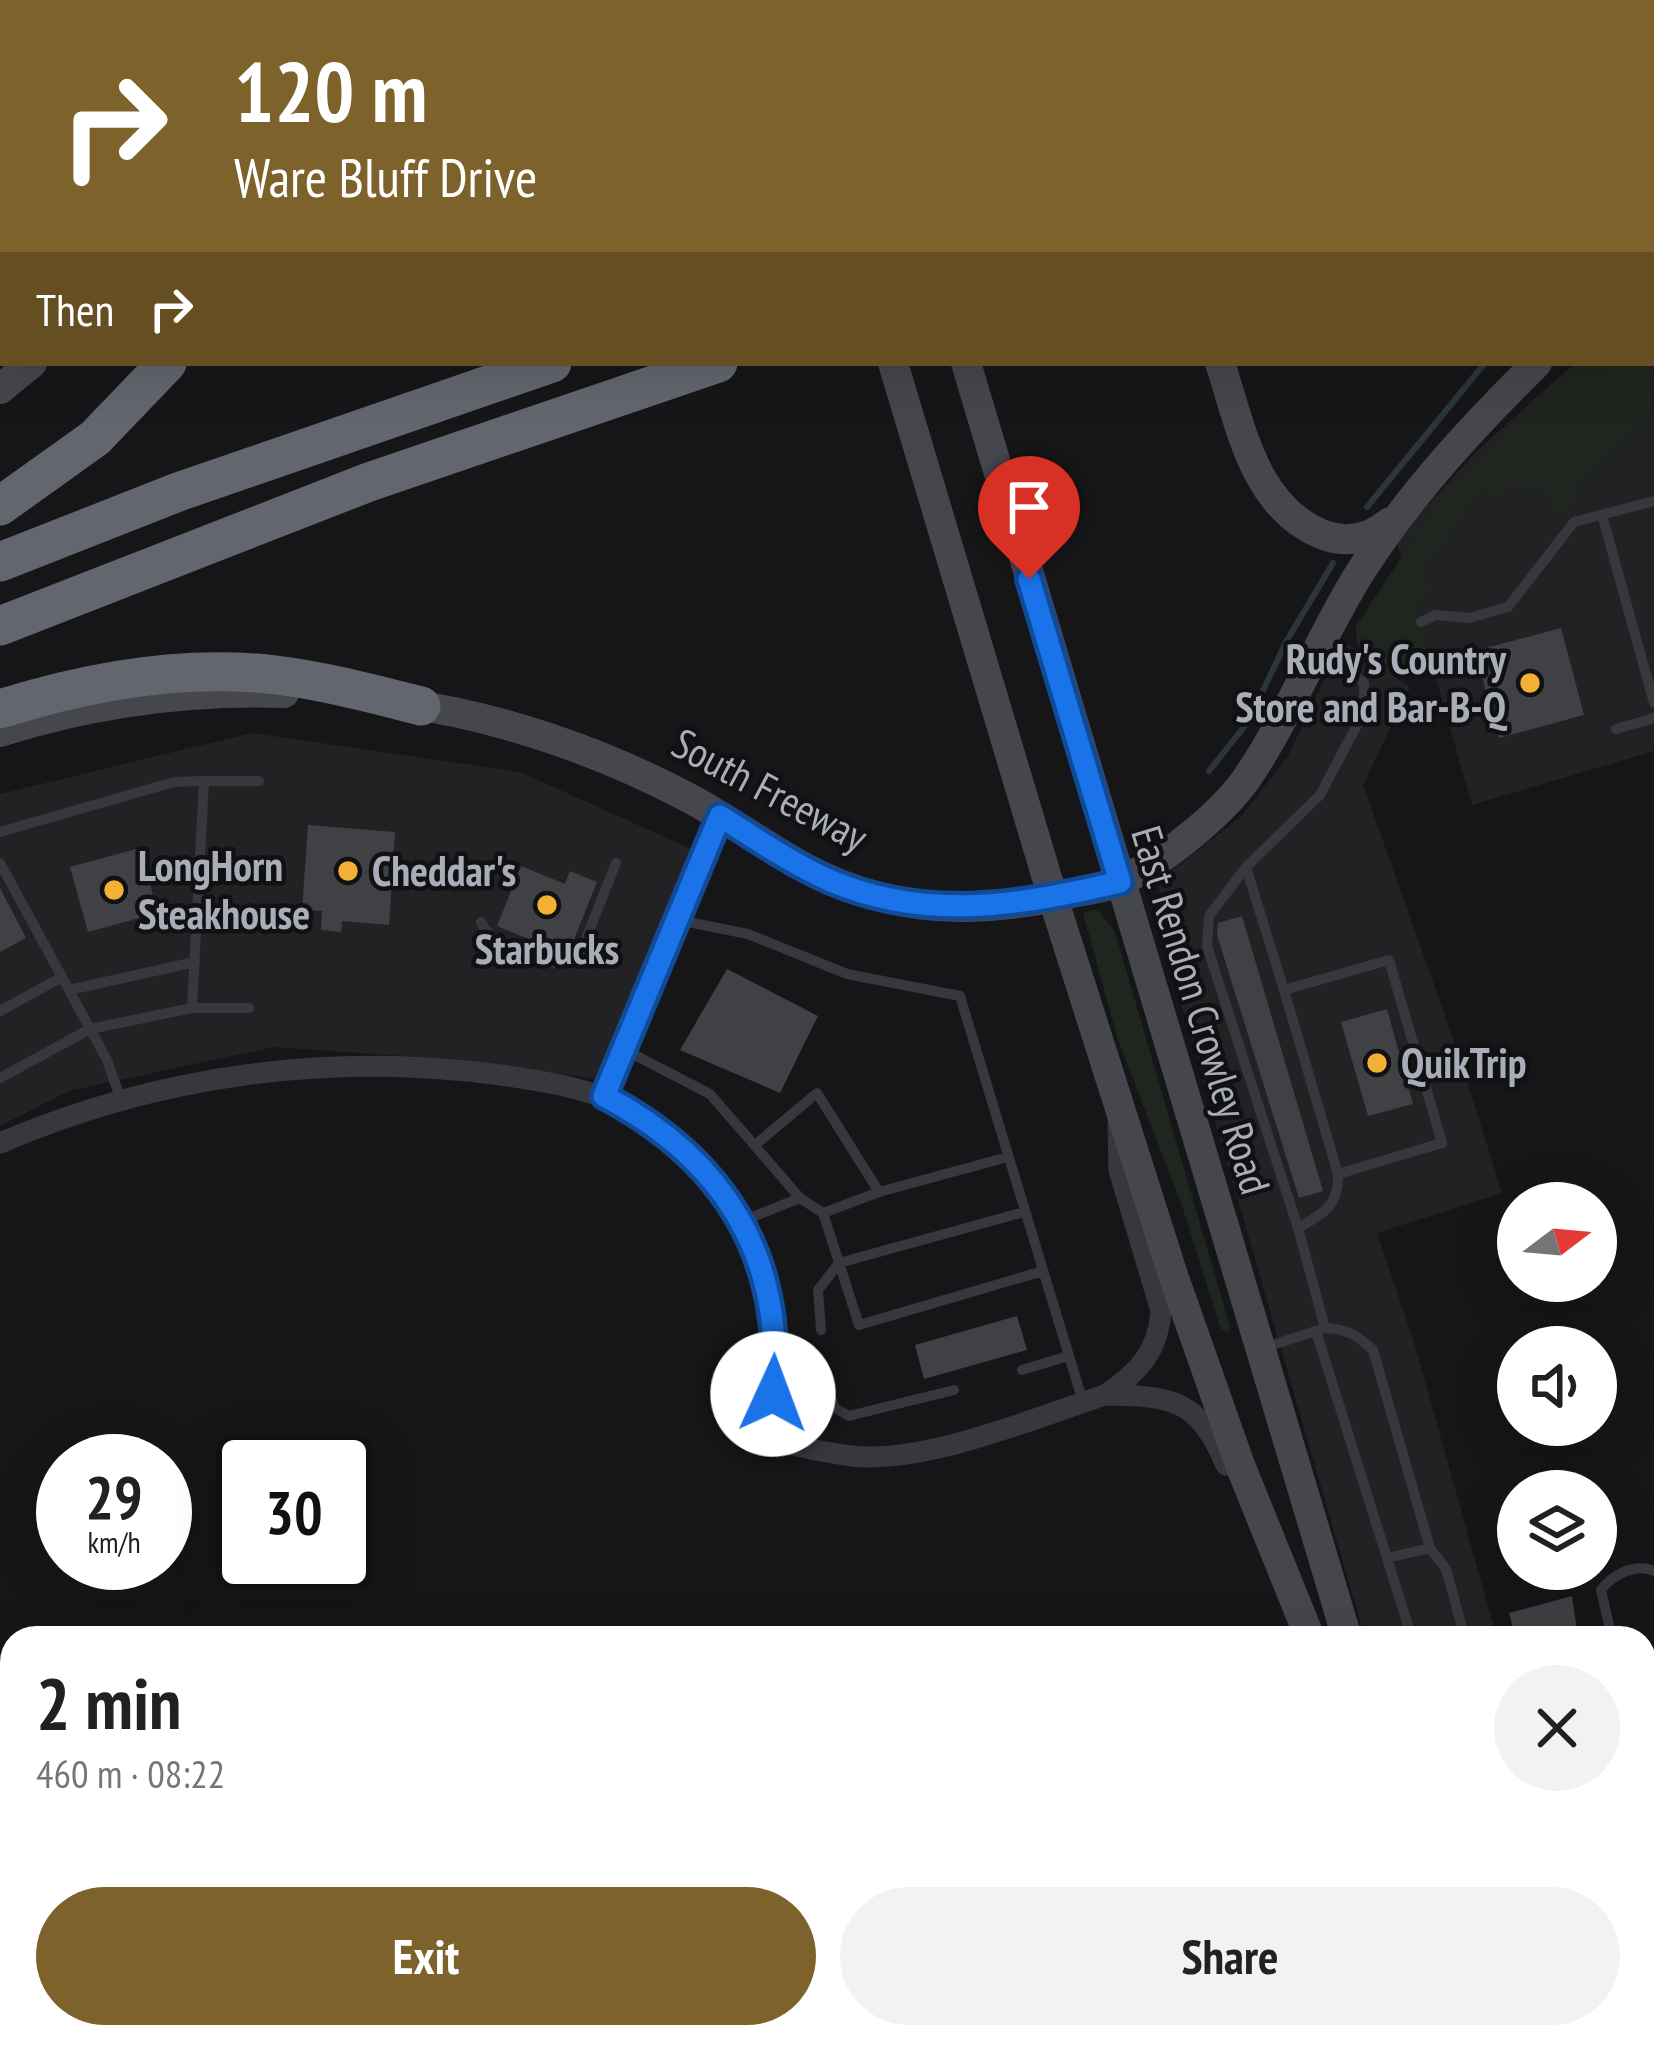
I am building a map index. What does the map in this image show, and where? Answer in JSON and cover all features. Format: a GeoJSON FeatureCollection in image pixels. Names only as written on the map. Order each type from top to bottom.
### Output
{"type":"FeatureCollection","features":[{"type":"Feature","properties":{"kind":"highway"},"geometry":{"type":"LineString","coordinates":[[0,506],[95,438],[163,366]]}},
{"type":"Feature","properties":{"kind":"highway"},"geometry":{"type":"LineString","coordinates":[[0,562],[178,492],[543,366]]}},
{"type":"Feature","properties":{"kind":"highway"},"geometry":{"type":"LineString","coordinates":[[0,626],[369,482],[709,366]]}},
{"type":"Feature","properties":{"kind":"highway"},"geometry":{"type":"LineString","coordinates":[[0,709],[134,677],[217,672],[323,682],[422,706]]}},
{"type":"Feature","properties":{"kind":"main road"},"geometry":{"type":"LineString","coordinates":[[0,389],[28,366]]}},
{"type":"Feature","properties":{"kind":"main road"},"geometry":{"type":"LineString","coordinates":[[894,366],[1119,1105],[1204,1364],[1305,1626]]}},
{"type":"Feature","properties":{"kind":"main road","name":"East Rendon Crowley Road"},"geometry":{"type":"LineString","coordinates":[[967,366],[1343,1626]]}},
{"type":"Feature","properties":{"kind":"main road"},"geometry":{"type":"LineString","coordinates":[[1221,366],[1258,476],[1273,500],[1299,523],[1327,536],[1361,538],[1386,526],[1402,511]]}},
{"type":"Feature","properties":{"kind":"main road","name":"South Freeway"},"geometry":{"type":"LineString","coordinates":[[0,731],[91,708],[192,695],[301,693],[422,706],[515,728],[658,783],[787,858],[868,895],[949,908],[990,908],[1053,898],[1120,882],[1199,826],[1246,781],[1360,574],[1402,511],[1475,425],[1534,366]]}},
{"type":"Feature","properties":{"kind":"main road"},"geometry":{"type":"LineString","coordinates":[[1204,1364],[1258,1349]]}},
{"type":"Feature","properties":{"kind":"street"},"geometry":{"type":"LineString","coordinates":[[604,1096],[720,816]]}},
{"type":"Feature","properties":{"kind":"street"},"geometry":{"type":"LineString","coordinates":[[0,1143],[122,1100],[246,1072],[368,1065],[481,1072],[553,1082],[604,1096],[647,1119],[684,1148],[740,1222],[769,1289],[777,1348],[770,1440],[854,1456],[884,1456],[924,1450],[1105,1395],[1130,1379],[1149,1357],[1160,1333],[1161,1311],[1119,1170],[1119,1105]]}},
{"type":"Feature","properties":{"kind":"street"},"geometry":{"type":"LineString","coordinates":[[1105,1395],[1169,1399],[1202,1420],[1240,1500],[1278,1560]]}},
{"type":"Feature","properties":{"kind":"lane"},"geometry":{"type":"LineString","coordinates":[[1421,622],[1435,614],[1469,618],[1508,607],[1574,522],[1654,501]]}},
{"type":"Feature","properties":{"kind":"lane"},"geometry":{"type":"LineString","coordinates":[[1602,515],[1654,703]]}},
{"type":"Feature","properties":{"kind":"lane"},"geometry":{"type":"LineString","coordinates":[[1319,649],[1364,683],[1364,712],[1320,795],[1246,867],[1209,916],[1207,946],[1298,1228],[1320,1330],[1408,1626]]}},
{"type":"Feature","properties":{"kind":"lane"},"geometry":{"type":"LineString","coordinates":[[1616,729],[1654,718]]}},
{"type":"Feature","properties":{"kind":"lane"},"geometry":{"type":"LineString","coordinates":[[193,1008],[204,781]]}},
{"type":"Feature","properties":{"kind":"lane"},"geometry":{"type":"LineString","coordinates":[[0,832],[174,782],[259,782]]}},
{"type":"Feature","properties":{"kind":"lane"},"geometry":{"type":"LineString","coordinates":[[0,862],[90,1029],[122,1100]]}},
{"type":"Feature","properties":{"kind":"lane"},"geometry":{"type":"LineString","coordinates":[[481,922],[495,940],[549,963],[567,963],[581,951],[616,863]]}},
{"type":"Feature","properties":{"kind":"lane"},"geometry":{"type":"LineString","coordinates":[[1246,867],[1338,1174],[1339,1189],[1330,1210],[1298,1228]]}},
{"type":"Feature","properties":{"kind":"lane"},"geometry":{"type":"LineString","coordinates":[[678,920],[748,934],[847,974],[960,996],[1083,1402]]}},
{"type":"Feature","properties":{"kind":"lane"},"geometry":{"type":"LineString","coordinates":[[1284,990],[1389,960],[1442,1143],[1338,1174]]}},
{"type":"Feature","properties":{"kind":"lane"},"geometry":{"type":"LineString","coordinates":[[69,990],[195,962]]}},
{"type":"Feature","properties":{"kind":"lane"},"geometry":{"type":"LineString","coordinates":[[0,1011],[62,977]]}},
{"type":"Feature","properties":{"kind":"lane"},"geometry":{"type":"LineString","coordinates":[[0,1078],[90,1029],[193,1008],[249,1008]]}},
{"type":"Feature","properties":{"kind":"lane"},"geometry":{"type":"LineString","coordinates":[[623,1049],[710,1094],[800,1198],[823,1213],[859,1325],[1042,1271]]}},
{"type":"Feature","properties":{"kind":"lane"},"geometry":{"type":"LineString","coordinates":[[755,1145],[817,1093],[879,1192]]}},
{"type":"Feature","properties":{"kind":"lane"},"geometry":{"type":"LineString","coordinates":[[823,1213],[879,1192],[1008,1157]]}},
{"type":"Feature","properties":{"kind":"lane"},"geometry":{"type":"LineString","coordinates":[[740,1222],[800,1198]]}},
{"type":"Feature","properties":{"kind":"lane"},"geometry":{"type":"LineString","coordinates":[[821,1330],[818,1289],[839,1263],[1024,1212]]}},
{"type":"Feature","properties":{"kind":"lane"},"geometry":{"type":"LineString","coordinates":[[1258,1349],[1320,1330],[1344,1329],[1373,1350],[1430,1549],[1446,1569],[1462,1626]]}},
{"type":"Feature","properties":{"kind":"lane"},"geometry":{"type":"LineString","coordinates":[[1022,1370],[1068,1356]]}},
{"type":"Feature","properties":{"kind":"lane"},"geometry":{"type":"LineString","coordinates":[[824,1380],[835,1408],[849,1416],[954,1390]]}},
{"type":"Feature","properties":{"kind":"lane"},"geometry":{"type":"LineString","coordinates":[[1387,1558],[1430,1549]]}},
{"type":"Feature","properties":{"kind":"lane"},"geometry":{"type":"LineString","coordinates":[[1609,1626],[1601,1590],[1617,1575],[1639,1568],[1654,1571]]}},
{"type":"Feature","properties":{"kind":"shaded area"},"geometry":{"type":"Polygon","coordinates":[[[1572,366],[1654,366],[1654,751],[1472,805],[1396,539],[1482,446],[1572,366]]]}},
{"type":"Feature","properties":{"kind":"shaded area"},"geometry":{"type":"Polygon","coordinates":[[[1579,366],[1650,366],[1649,415],[1575,488],[1575,503],[1567,512],[1552,515],[1557,496],[1509,482],[1500,502],[1482,489],[1418,576],[1432,588],[1416,608],[1436,675],[1398,671],[1395,676],[1360,653],[1356,626],[1438,502],[1579,366]]]}},
{"type":"Feature","properties":{"kind":"shaded area"},"geometry":{"type":"Polygon","coordinates":[[[1343,641],[1410,687],[1363,785],[1458,1052],[1499,1182],[1497,1195],[1377,1233],[1414,1342],[1494,1626],[1362,1626],[1157,921],[1160,879],[1242,816],[1288,756],[1343,641]]]}},
{"type":"Feature","properties":{"kind":"shaded area"},"geometry":{"type":"Polygon","coordinates":[[[252,733],[520,772],[696,851],[598,1079],[462,1060],[274,1047],[69,1091],[0,1126],[0,794],[252,733]]]}},
{"type":"Feature","properties":{"kind":"shaded area"},"geometry":{"type":"Polygon","coordinates":[[[1099,911],[1115,932],[1228,1333],[1221,1330],[1182,1206],[1117,1037],[1083,913],[1099,911]]]}},
{"type":"Feature","properties":{"kind":"building","name":"Rudy's Country Store and Bar-B-Q"},"geometry":{"type":"Polygon","coordinates":[[[1561,628],[1584,715],[1499,738],[1475,651],[1561,628]]]}},
{"type":"Feature","properties":{"kind":"building","name":"Cheddar's"},"geometry":{"type":"Polygon","coordinates":[[[308,825],[395,832],[389,925],[342,921],[341,932],[321,930],[322,911],[302,910],[308,825]]]}},
{"type":"Feature","properties":{"kind":"building","name":"LongHorn Steakhouse"},"geometry":{"type":"Polygon","coordinates":[[[140,848],[158,913],[88,932],[70,867],[140,848]]]}},
{"type":"Feature","properties":{"kind":"building","name":"Starbucks"},"geometry":{"type":"Polygon","coordinates":[[[521,866],[565,884],[570,871],[597,882],[571,947],[563,953],[497,926],[521,866]]]}},
{"type":"Feature","properties":{"kind":"building"},"geometry":{"type":"Polygon","coordinates":[[[0,888],[26,938],[0,952],[0,888]]]}},
{"type":"Feature","properties":{"kind":"building","name":"QuikTrip"},"geometry":{"type":"Polygon","coordinates":[[[1242,916],[1323,1191],[1299,1198],[1217,935],[1218,923],[1242,916]]]}},
{"type":"Feature","properties":{"kind":"building"},"geometry":{"type":"Polygon","coordinates":[[[727,969],[818,1016],[780,1093],[680,1050],[727,969]]]}},
{"type":"Feature","properties":{"kind":"building","name":"QuikTrip"},"geometry":{"type":"Polygon","coordinates":[[[1387,1009],[1413,1104],[1368,1116],[1341,1022],[1387,1009]]]}},
{"type":"Feature","properties":{"kind":"building"},"geometry":{"type":"Polygon","coordinates":[[[1017,1316],[1027,1350],[924,1379],[915,1345],[1017,1316]]]}},
{"type":"Feature","properties":{"kind":"building"},"geometry":{"type":"Polygon","coordinates":[[[1572,1596],[1576,1626],[1513,1626],[1509,1613],[1572,1596]]]}},
{"type":"Feature","properties":{"kind":"waterway"},"geometry":{"type":"LineString","coordinates":[[1367,507],[1483,366]]}},
{"type":"Feature","properties":{"kind":"waterway"},"geometry":{"type":"LineString","coordinates":[[1209,771],[1248,722],[1286,642],[1333,563]]}},
{"type":"Feature","properties":{"kind":"place","name":"Rudy's Country Store and Bar-B-Q"},"geometry":{"type":"Point","coordinates":[1530,683]}},
{"type":"Feature","properties":{"kind":"place","name":"Cheddar's"},"geometry":{"type":"Point","coordinates":[348,871]}},
{"type":"Feature","properties":{"kind":"place","name":"LongHorn Steakhouse"},"geometry":{"type":"Point","coordinates":[114,890]}},
{"type":"Feature","properties":{"kind":"place","name":"Starbucks"},"geometry":{"type":"Point","coordinates":[547,905]}},
{"type":"Feature","properties":{"kind":"place","name":"QuikTrip"},"geometry":{"type":"Point","coordinates":[1377,1063]}},
{"type":"Feature","properties":{"kind":"route"},"geometry":{"type":"LineString","coordinates":[[773,1394],[777,1348],[769,1289],[745,1231],[717,1186],[684,1148],[647,1119],[604,1096],[720,816],[829,880],[907,904],[990,908],[1120,882],[1029,579]]}}]}
